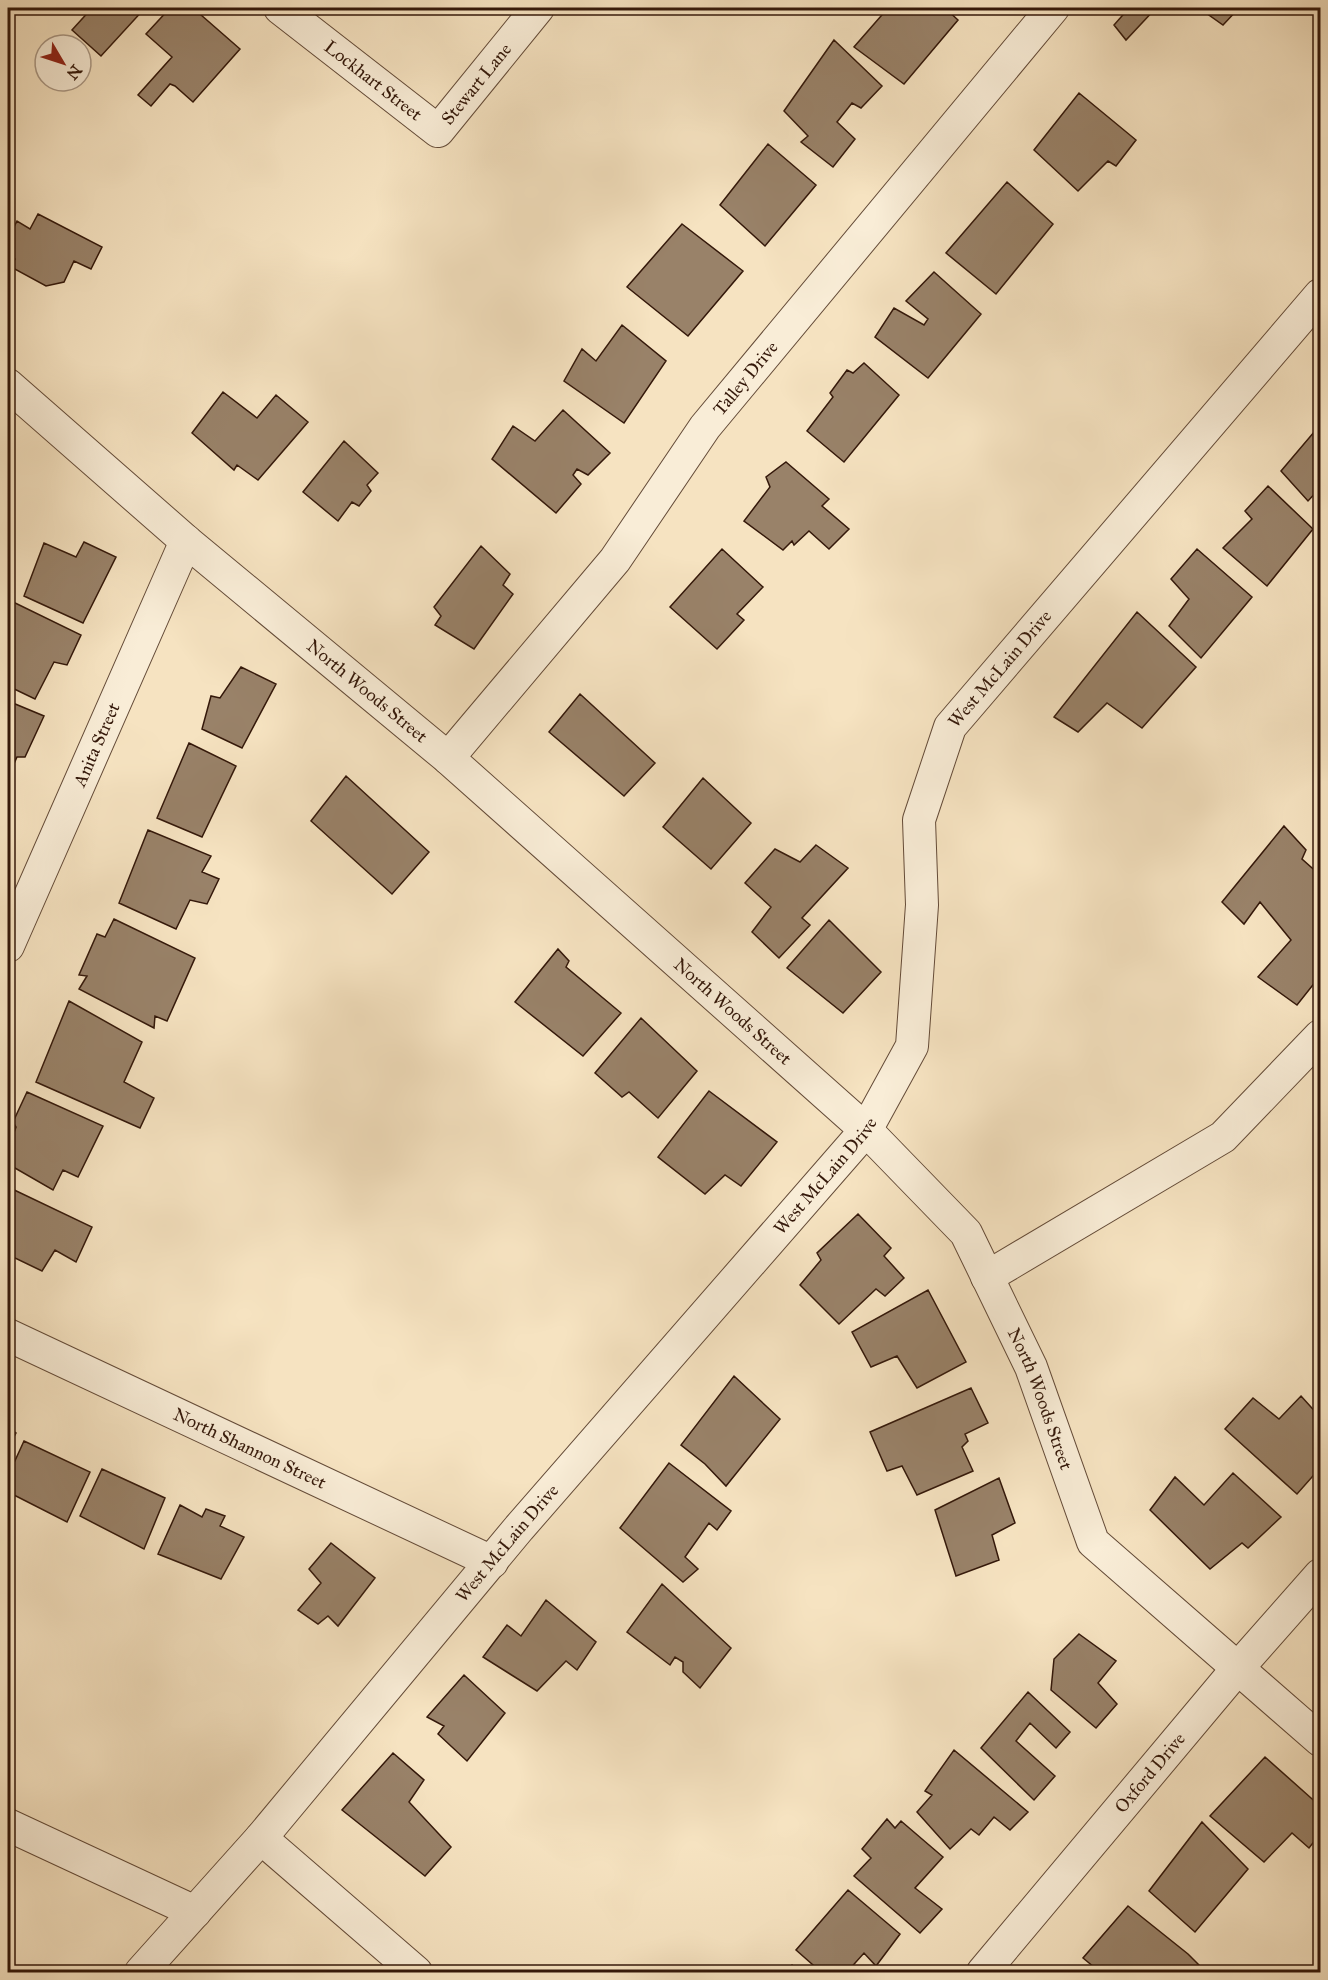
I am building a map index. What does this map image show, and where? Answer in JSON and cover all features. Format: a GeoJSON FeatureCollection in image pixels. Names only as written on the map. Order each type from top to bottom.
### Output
{"type":"FeatureCollection","features":[{"type":"Feature","properties":{"kind":"street","name":"Lockhart Street"},"geometry":{"type":"LineString","coordinates":[[280,8],[438,131]]}},
{"type":"Feature","properties":{"kind":"street","name":"Stewart Lane"},"geometry":{"type":"LineString","coordinates":[[438,131],[538,8]]}},
{"type":"Feature","properties":{"kind":"street","name":"Talley Drive"},"geometry":{"type":"LineString","coordinates":[[448,758],[615,560],[705,427],[1053,8]]}},
{"type":"Feature","properties":{"kind":"street","name":"West McLain Drive"},"geometry":{"type":"LineString","coordinates":[[141,1972],[261,1838],[527,1519],[866,1130],[912,1046],[922,904],[919,820],[950,727],[1320,296]]}},
{"type":"Feature","properties":{"kind":"street","name":"North Woods Street"},"geometry":{"type":"LineString","coordinates":[[8,385],[186,541],[448,758],[866,1130],[966,1233],[1031,1367],[1094,1542],[1320,1740]]}},
{"type":"Feature","properties":{"kind":"street","name":"Anita Street"},"geometry":{"type":"LineString","coordinates":[[8,946],[186,541]]}},
{"type":"Feature","properties":{"kind":"street"},"geometry":{"type":"LineString","coordinates":[[987,1277],[1223,1137],[1320,1036]]}},
{"type":"Feature","properties":{"kind":"street","name":"North Shannon Street"},"geometry":{"type":"LineString","coordinates":[[8,1335],[492,1562]]}},
{"type":"Feature","properties":{"kind":"street","name":"Oxford Drive"},"geometry":{"type":"LineString","coordinates":[[983,1972],[1237,1669],[1320,1575]]}},
{"type":"Feature","properties":{"kind":"street"},"geometry":{"type":"LineString","coordinates":[[8,1825],[195,1912]]}},
{"type":"Feature","properties":{"kind":"street"},"geometry":{"type":"LineString","coordinates":[[261,1838],[417,1972]]}},
{"type":"Feature","properties":{"kind":"building"},"geometry":{"type":"Polygon","coordinates":[[[92,8],[145,8],[101,56],[93,49],[93,33],[75,33],[72,30],[92,8]]]}},
{"type":"Feature","properties":{"kind":"building"},"geometry":{"type":"Polygon","coordinates":[[[170,8],[193,8],[240,49],[193,102],[170,84],[151,106],[138,95],[172,57],[146,34],[170,8]]]}},
{"type":"Feature","properties":{"kind":"building"},"geometry":{"type":"Polygon","coordinates":[[[888,8],[945,8],[958,20],[904,84],[854,47],[888,8]]]}},
{"type":"Feature","properties":{"kind":"building"},"geometry":{"type":"Polygon","coordinates":[[[1129,8],[1156,8],[1126,40],[1114,25],[1129,8]]]}},
{"type":"Feature","properties":{"kind":"building"},"geometry":{"type":"Polygon","coordinates":[[[1199,8],[1239,8],[1223,25],[1199,8]]]}},
{"type":"Feature","properties":{"kind":"building"},"geometry":{"type":"Polygon","coordinates":[[[834,40],[882,86],[861,108],[852,103],[837,122],[855,139],[833,167],[801,142],[808,136],[784,111],[834,40]]]}},
{"type":"Feature","properties":{"kind":"building"},"geometry":{"type":"Polygon","coordinates":[[[1079,93],[1136,140],[1116,166],[1108,161],[1078,191],[1034,150],[1079,93]]]}},
{"type":"Feature","properties":{"kind":"building"},"geometry":{"type":"Polygon","coordinates":[[[768,144],[816,185],[765,246],[720,205],[768,144]]]}},
{"type":"Feature","properties":{"kind":"building"},"geometry":{"type":"Polygon","coordinates":[[[1007,182],[1053,224],[996,294],[946,253],[1007,182]]]}},
{"type":"Feature","properties":{"kind":"building"},"geometry":{"type":"Polygon","coordinates":[[[38,214],[102,247],[91,269],[74,261],[64,282],[46,286],[11,267],[15,259],[8,255],[8,239],[17,221],[30,229],[38,214]]]}},
{"type":"Feature","properties":{"kind":"building"},"geometry":{"type":"Polygon","coordinates":[[[682,224],[743,271],[688,336],[627,287],[682,224]]]}},
{"type":"Feature","properties":{"kind":"building"},"geometry":{"type":"Polygon","coordinates":[[[934,272],[981,314],[928,378],[875,337],[894,308],[924,325],[928,319],[906,301],[934,272]]]}},
{"type":"Feature","properties":{"kind":"building"},"geometry":{"type":"Polygon","coordinates":[[[622,325],[666,361],[624,423],[564,381],[582,349],[596,361],[622,325]]]}},
{"type":"Feature","properties":{"kind":"building"},"geometry":{"type":"Polygon","coordinates":[[[864,363],[899,395],[844,462],[807,431],[833,397],[830,393],[847,370],[853,373],[864,363]]]}},
{"type":"Feature","properties":{"kind":"building"},"geometry":{"type":"Polygon","coordinates":[[[223,392],[257,418],[276,395],[308,422],[258,480],[237,465],[234,470],[192,433],[223,392]]]}},
{"type":"Feature","properties":{"kind":"building"},"geometry":{"type":"Polygon","coordinates":[[[563,410],[610,453],[588,475],[577,469],[573,475],[581,484],[556,513],[492,459],[513,426],[535,441],[563,410]]]}},
{"type":"Feature","properties":{"kind":"building"},"geometry":{"type":"Polygon","coordinates":[[[1320,425],[1320,488],[1308,501],[1281,471],[1320,425]]]}},
{"type":"Feature","properties":{"kind":"building"},"geometry":{"type":"Polygon","coordinates":[[[344,441],[378,473],[367,485],[371,491],[359,506],[352,502],[338,521],[303,492],[344,441]]]}},
{"type":"Feature","properties":{"kind":"building"},"geometry":{"type":"Polygon","coordinates":[[[786,462],[829,499],[822,506],[849,529],[829,549],[809,531],[794,545],[792,541],[783,550],[744,521],[770,487],[766,477],[786,462]]]}},
{"type":"Feature","properties":{"kind":"building"},"geometry":{"type":"Polygon","coordinates":[[[1268,486],[1313,529],[1267,586],[1223,548],[1252,519],[1245,511],[1268,486]]]}},
{"type":"Feature","properties":{"kind":"building"},"geometry":{"type":"Polygon","coordinates":[[[84,542],[116,557],[83,623],[24,596],[44,543],[76,557],[84,542]]]}},
{"type":"Feature","properties":{"kind":"building"},"geometry":{"type":"Polygon","coordinates":[[[481,546],[510,574],[503,585],[513,594],[474,649],[435,625],[441,616],[434,607],[481,546]]]}},
{"type":"Feature","properties":{"kind":"building"},"geometry":{"type":"Polygon","coordinates":[[[722,549],[763,587],[737,614],[744,620],[717,649],[670,607],[722,549]]]}},
{"type":"Feature","properties":{"kind":"building"},"geometry":{"type":"Polygon","coordinates":[[[1197,549],[1252,597],[1201,658],[1169,626],[1189,599],[1171,579],[1197,549]]]}},
{"type":"Feature","properties":{"kind":"building"},"geometry":{"type":"Polygon","coordinates":[[[9,600],[81,635],[67,665],[54,662],[35,699],[8,686],[9,600]]]}},
{"type":"Feature","properties":{"kind":"building"},"geometry":{"type":"Polygon","coordinates":[[[1137,612],[1196,667],[1142,728],[1107,703],[1078,732],[1054,717],[1137,612]]]}},
{"type":"Feature","properties":{"kind":"building"},"geometry":{"type":"Polygon","coordinates":[[[241,667],[276,684],[242,748],[202,729],[211,696],[220,698],[241,667]]]}},
{"type":"Feature","properties":{"kind":"building"},"geometry":{"type":"Polygon","coordinates":[[[580,694],[655,763],[624,796],[549,732],[580,694]]]}},
{"type":"Feature","properties":{"kind":"building"},"geometry":{"type":"Polygon","coordinates":[[[8,701],[44,716],[25,757],[17,757],[8,777],[8,701]]]}},
{"type":"Feature","properties":{"kind":"building"},"geometry":{"type":"Polygon","coordinates":[[[189,743],[236,766],[202,837],[157,818],[189,743]]]}},
{"type":"Feature","properties":{"kind":"building"},"geometry":{"type":"Polygon","coordinates":[[[346,776],[429,852],[392,894],[311,821],[346,776]]]}},
{"type":"Feature","properties":{"kind":"building"},"geometry":{"type":"Polygon","coordinates":[[[703,778],[751,823],[711,869],[663,827],[703,778]]]}},
{"type":"Feature","properties":{"kind":"building"},"geometry":{"type":"Polygon","coordinates":[[[1284,826],[1306,850],[1302,859],[1320,875],[1320,960],[1316,965],[1320,969],[1320,976],[1297,1005],[1258,977],[1291,940],[1260,902],[1244,924],[1222,902],[1284,826]]]}},
{"type":"Feature","properties":{"kind":"building"},"geometry":{"type":"Polygon","coordinates":[[[148,830],[211,856],[202,872],[219,879],[207,904],[190,900],[176,929],[119,903],[148,830]]]}},
{"type":"Feature","properties":{"kind":"building"},"geometry":{"type":"Polygon","coordinates":[[[816,845],[848,868],[802,918],[810,925],[779,958],[752,932],[771,907],[745,883],[775,849],[800,862],[816,845]]]}},
{"type":"Feature","properties":{"kind":"building"},"geometry":{"type":"Polygon","coordinates":[[[114,919],[195,958],[167,1021],[155,1016],[154,1028],[79,989],[87,976],[79,975],[97,934],[105,937],[114,919]]]}},
{"type":"Feature","properties":{"kind":"building"},"geometry":{"type":"Polygon","coordinates":[[[829,920],[881,972],[843,1013],[787,968],[829,920]]]}},
{"type":"Feature","properties":{"kind":"building"},"geometry":{"type":"Polygon","coordinates":[[[558,949],[569,961],[566,967],[621,1013],[583,1056],[515,1002],[558,949]]]}},
{"type":"Feature","properties":{"kind":"building"},"geometry":{"type":"Polygon","coordinates":[[[69,1001],[142,1042],[124,1082],[154,1098],[140,1128],[36,1082],[69,1001]]]}},
{"type":"Feature","properties":{"kind":"building"},"geometry":{"type":"Polygon","coordinates":[[[641,1018],[697,1071],[658,1118],[629,1092],[622,1097],[595,1073],[641,1018]]]}},
{"type":"Feature","properties":{"kind":"building"},"geometry":{"type":"Polygon","coordinates":[[[709,1091],[777,1142],[741,1186],[725,1175],[705,1194],[658,1157],[709,1091]]]}},
{"type":"Feature","properties":{"kind":"building"},"geometry":{"type":"Polygon","coordinates":[[[27,1092],[103,1126],[78,1177],[63,1170],[53,1190],[8,1164],[8,1149],[16,1127],[13,1122],[27,1092]]]}},
{"type":"Feature","properties":{"kind":"building"},"geometry":{"type":"Polygon","coordinates":[[[8,1187],[92,1227],[76,1262],[55,1250],[42,1271],[11,1256],[8,1264],[8,1187]]]}},
{"type":"Feature","properties":{"kind":"building"},"geometry":{"type":"Polygon","coordinates":[[[858,1214],[891,1248],[884,1256],[904,1278],[885,1296],[876,1289],[839,1324],[800,1285],[821,1260],[817,1253],[858,1214]]]}},
{"type":"Feature","properties":{"kind":"building"},"geometry":{"type":"Polygon","coordinates":[[[928,1290],[966,1362],[917,1388],[897,1356],[871,1367],[852,1332],[928,1290]]]}},
{"type":"Feature","properties":{"kind":"building"},"geometry":{"type":"Polygon","coordinates":[[[734,1376],[780,1419],[726,1486],[705,1464],[681,1445],[734,1376]]]}},
{"type":"Feature","properties":{"kind":"building"},"geometry":{"type":"Polygon","coordinates":[[[971,1388],[988,1423],[965,1434],[968,1441],[962,1447],[973,1471],[917,1495],[902,1466],[887,1471],[870,1432],[971,1388]]]}},
{"type":"Feature","properties":{"kind":"building"},"geometry":{"type":"Polygon","coordinates":[[[1301,1396],[1320,1417],[1320,1468],[1297,1494],[1225,1429],[1253,1398],[1279,1419],[1301,1396]]]}},
{"type":"Feature","properties":{"kind":"building"},"geometry":{"type":"Polygon","coordinates":[[[8,1427],[16,1433],[8,1448],[8,1427]]]}},
{"type":"Feature","properties":{"kind":"building"},"geometry":{"type":"Polygon","coordinates":[[[24,1441],[90,1472],[67,1522],[8,1492],[8,1476],[24,1441]]]}},
{"type":"Feature","properties":{"kind":"building"},"geometry":{"type":"Polygon","coordinates":[[[669,1463],[731,1511],[717,1530],[709,1523],[685,1557],[698,1569],[683,1582],[620,1528],[669,1463]]]}},
{"type":"Feature","properties":{"kind":"building"},"geometry":{"type":"Polygon","coordinates":[[[102,1469],[165,1498],[144,1549],[80,1516],[102,1469]]]}},
{"type":"Feature","properties":{"kind":"building"},"geometry":{"type":"Polygon","coordinates":[[[1233,1473],[1281,1517],[1248,1548],[1242,1543],[1210,1569],[1150,1510],[1175,1477],[1204,1505],[1233,1473]]]}},
{"type":"Feature","properties":{"kind":"building"},"geometry":{"type":"Polygon","coordinates":[[[999,1478],[1015,1523],[992,1535],[999,1560],[956,1576],[935,1510],[999,1478]]]}},
{"type":"Feature","properties":{"kind":"building"},"geometry":{"type":"Polygon","coordinates":[[[180,1505],[202,1517],[206,1509],[225,1516],[220,1526],[244,1537],[221,1579],[158,1554],[180,1505]]]}},
{"type":"Feature","properties":{"kind":"building"},"geometry":{"type":"Polygon","coordinates":[[[331,1543],[375,1578],[338,1626],[328,1616],[318,1624],[298,1610],[321,1583],[309,1569],[331,1543]]]}},
{"type":"Feature","properties":{"kind":"building"},"geometry":{"type":"Polygon","coordinates":[[[662,1584],[731,1648],[700,1688],[683,1672],[683,1662],[675,1657],[670,1665],[627,1632],[662,1584]]]}},
{"type":"Feature","properties":{"kind":"building"},"geometry":{"type":"Polygon","coordinates":[[[546,1600],[596,1642],[577,1670],[566,1661],[537,1691],[483,1657],[507,1625],[521,1636],[546,1600]]]}},
{"type":"Feature","properties":{"kind":"building"},"geometry":{"type":"Polygon","coordinates":[[[1079,1634],[1116,1661],[1098,1683],[1117,1704],[1096,1728],[1051,1690],[1054,1659],[1079,1634]]]}},
{"type":"Feature","properties":{"kind":"building"},"geometry":{"type":"Polygon","coordinates":[[[464,1675],[505,1713],[467,1761],[438,1734],[444,1726],[427,1717],[464,1675]]]}},
{"type":"Feature","properties":{"kind":"building"},"geometry":{"type":"Polygon","coordinates":[[[1028,1692],[1070,1732],[1056,1748],[1030,1723],[1016,1741],[1055,1776],[1034,1800],[981,1748],[1028,1692]]]}},
{"type":"Feature","properties":{"kind":"building"},"geometry":{"type":"Polygon","coordinates":[[[954,1750],[1028,1812],[1010,1830],[994,1817],[979,1835],[971,1829],[950,1849],[917,1812],[932,1795],[925,1791],[954,1750]]]}},
{"type":"Feature","properties":{"kind":"building"},"geometry":{"type":"Polygon","coordinates":[[[393,1753],[424,1780],[409,1802],[451,1847],[425,1876],[342,1810],[393,1753]]]}},
{"type":"Feature","properties":{"kind":"building"},"geometry":{"type":"Polygon","coordinates":[[[1265,1757],[1320,1806],[1320,1834],[1309,1848],[1292,1833],[1264,1862],[1210,1816],[1265,1757]]]}},
{"type":"Feature","properties":{"kind":"building"},"geometry":{"type":"Polygon","coordinates":[[[887,1819],[895,1828],[901,1821],[943,1857],[915,1888],[942,1909],[920,1933],[854,1876],[871,1858],[862,1849],[887,1819]]]}},
{"type":"Feature","properties":{"kind":"building"},"geometry":{"type":"Polygon","coordinates":[[[1202,1822],[1248,1869],[1195,1932],[1149,1891],[1202,1822]]]}},
{"type":"Feature","properties":{"kind":"building"},"geometry":{"type":"Polygon","coordinates":[[[848,1890],[900,1934],[876,1966],[864,1953],[847,1972],[821,1972],[796,1950],[848,1890]]]}},
{"type":"Feature","properties":{"kind":"building"},"geometry":{"type":"Polygon","coordinates":[[[1128,1906],[1188,1954],[1206,1972],[1100,1972],[1083,1958],[1128,1906]]]}},
{"type":"Feature","properties":{"kind":"building"},"geometry":{"type":"Polygon","coordinates":[[[792,1965],[799,1972],[786,1972],[792,1965]]]}}]}
